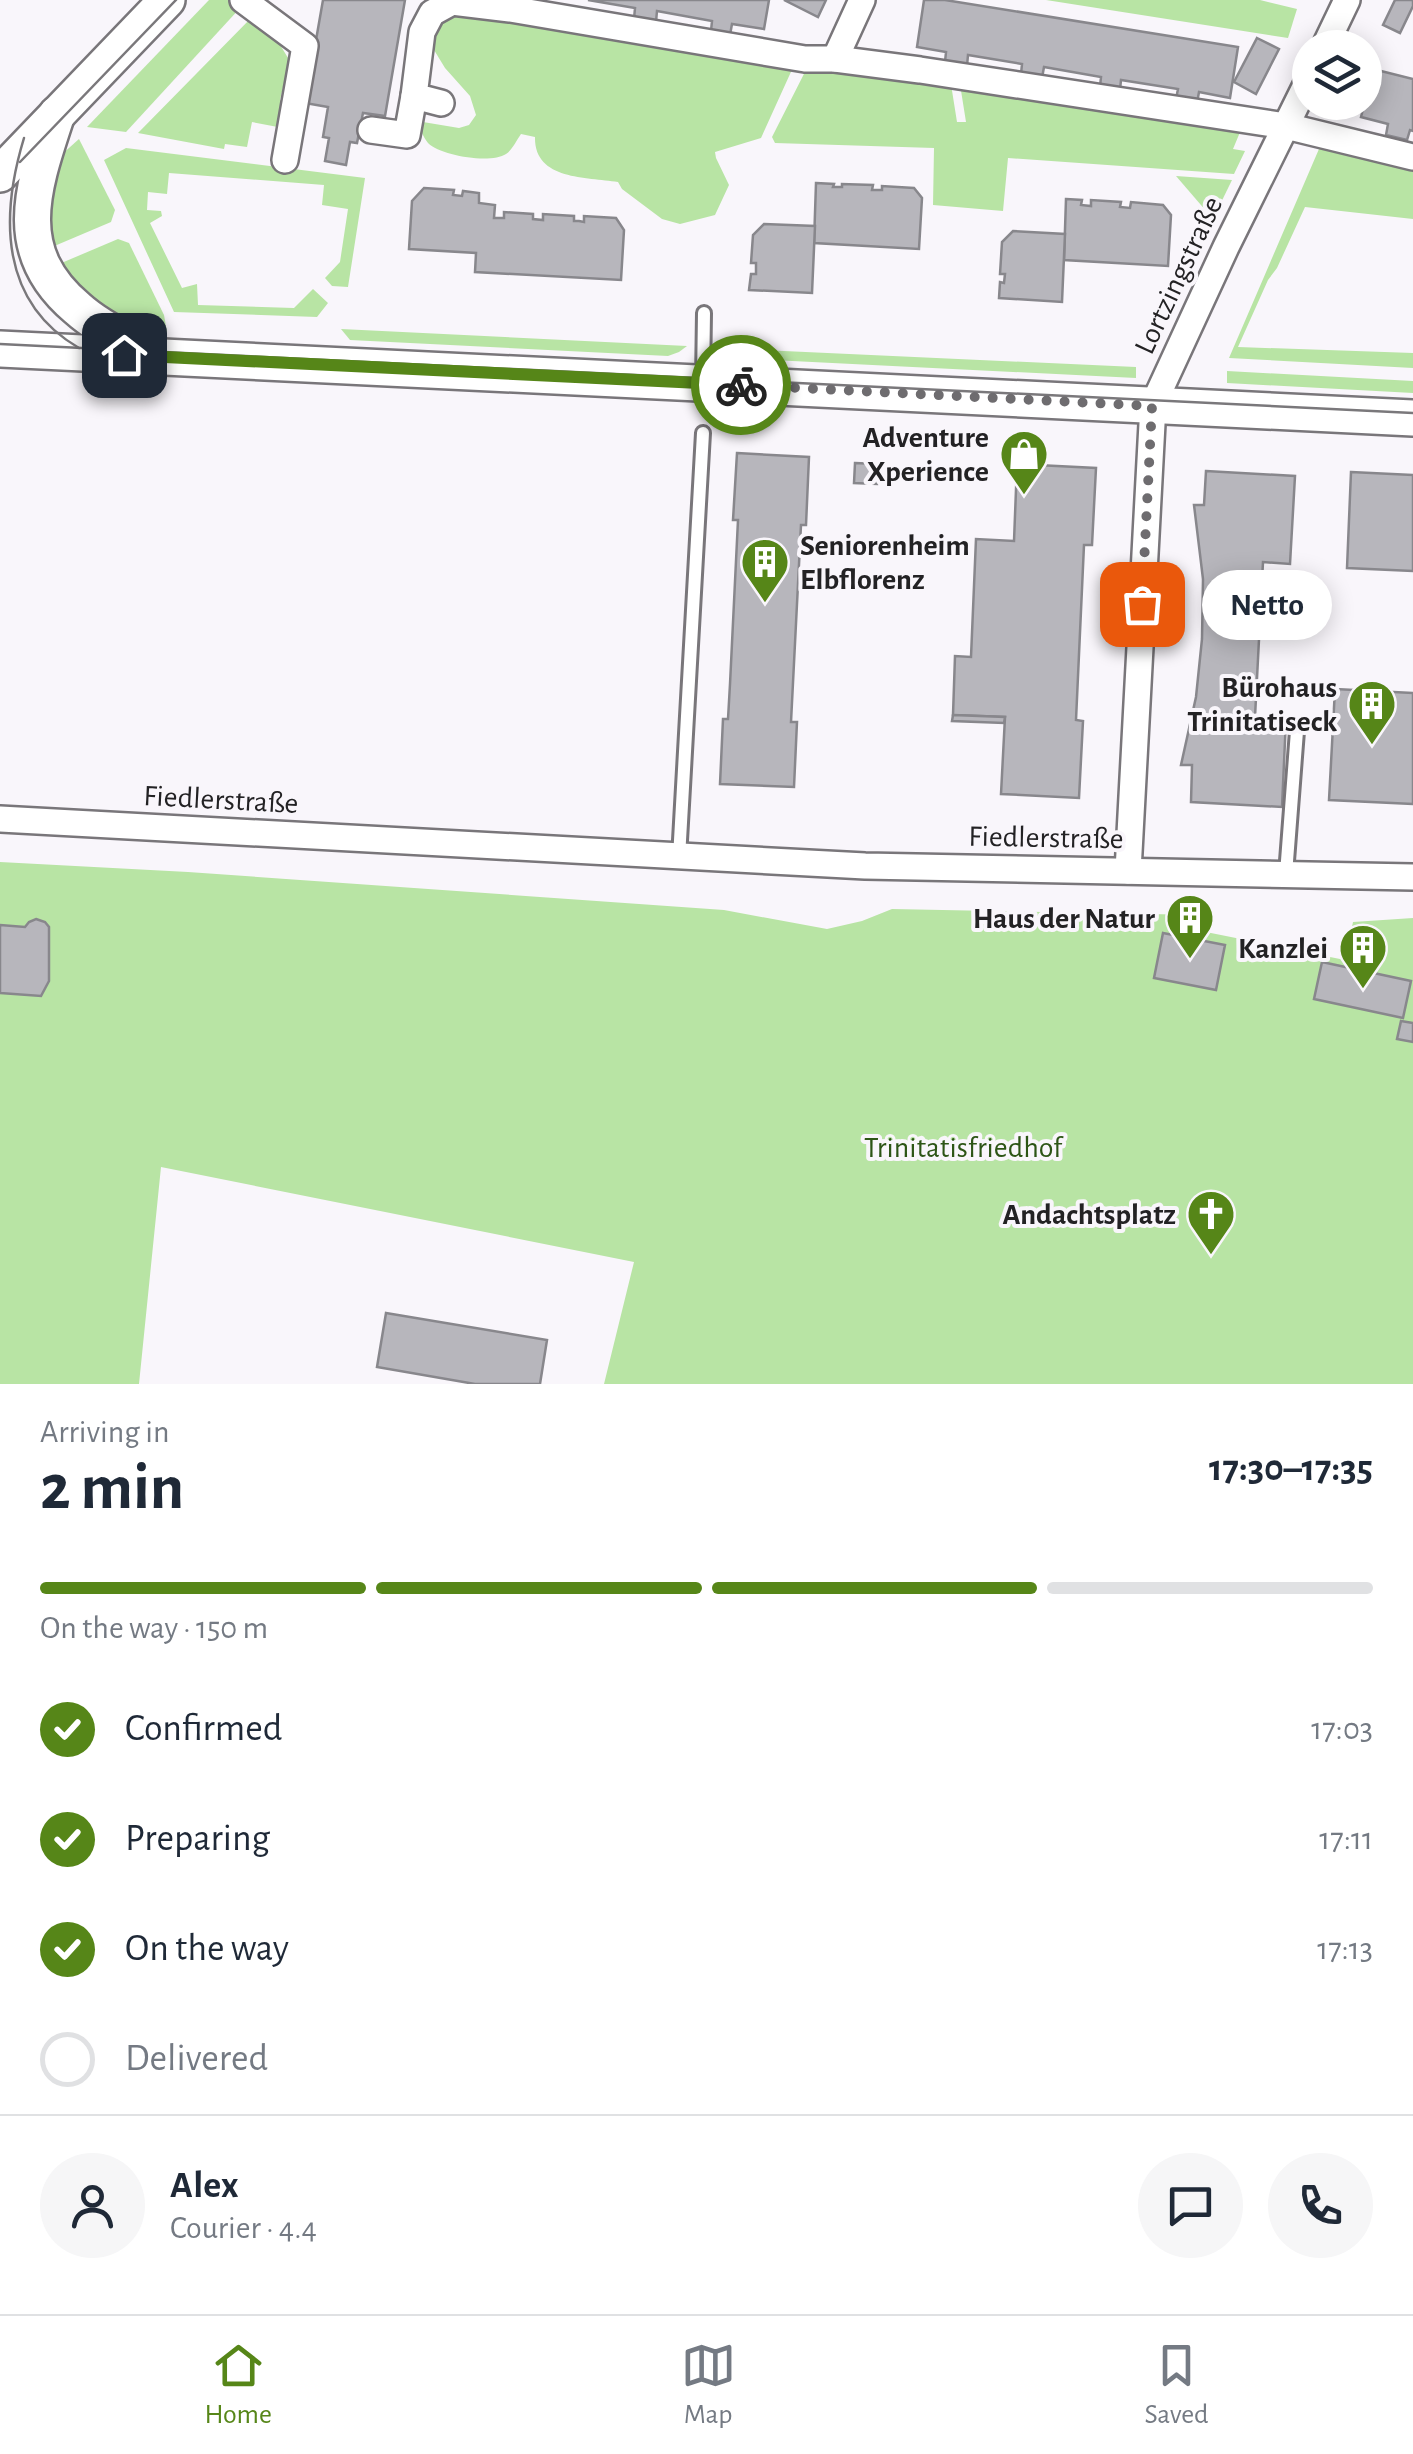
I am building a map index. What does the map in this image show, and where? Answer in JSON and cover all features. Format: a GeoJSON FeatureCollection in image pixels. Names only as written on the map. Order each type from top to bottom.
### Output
{"type":"FeatureCollection","features":[{"type":"Feature","properties":{"kind":"street"},"geometry":{"type":"LineString","coordinates":[[0,174],[167,0]]}},
{"type":"Feature","properties":{"kind":"street"},"geometry":{"type":"LineString","coordinates":[[242,0],[305,46],[284,160]]}},
{"type":"Feature","properties":{"kind":"street"},"geometry":{"type":"LineString","coordinates":[[835,58],[862,0]]}},
{"type":"Feature","properties":{"kind":"street"},"geometry":{"type":"LineString","coordinates":[[1333,30],[1348,0]]}},
{"type":"Feature","properties":{"kind":"street"},"geometry":{"type":"LineString","coordinates":[[371,130],[407,135],[422,32],[432,13],[452,2],[804,59],[835,58],[1286,126],[1413,156]]}},
{"type":"Feature","properties":{"kind":"street"},"geometry":{"type":"LineString","coordinates":[[414,96],[440,103]]}},
{"type":"Feature","properties":{"kind":"street"},"geometry":{"type":"LineString","coordinates":[[57,114],[35,188],[34,239],[39,261],[46,275],[79,310],[155,357]]}},
{"type":"Feature","properties":{"kind":"street","name":"Lortzingstraße"},"geometry":{"type":"LineString","coordinates":[[1128,871],[1152,406],[1292,114]]}},
{"type":"Feature","properties":{"kind":"street"},"geometry":{"type":"LineString","coordinates":[[0,350],[1413,418]]}},
{"type":"Feature","properties":{"kind":"street","name":"Fiedlerstraße"},"geometry":{"type":"LineString","coordinates":[[0,819],[865,866],[1413,877]]}},
{"type":"Feature","properties":{"kind":"lane"},"geometry":{"type":"LineString","coordinates":[[703,384],[704,312]]}},
{"type":"Feature","properties":{"kind":"lane"},"geometry":{"type":"LineString","coordinates":[[679,858],[703,434]]}},
{"type":"Feature","properties":{"kind":"lane"},"geometry":{"type":"LineString","coordinates":[[1286,874],[1297,730]]}},
{"type":"Feature","properties":{"kind":"green space"},"geometry":{"type":"Polygon","coordinates":[[[209,0],[234,0],[241,7],[126,132],[87,127],[209,0]]]}},
{"type":"Feature","properties":{"kind":"green space"},"geometry":{"type":"Polygon","coordinates":[[[1046,0],[1260,0],[1297,9],[1288,38],[1046,0]]]}},
{"type":"Feature","properties":{"kind":"green space"},"geometry":{"type":"Polygon","coordinates":[[[449,10],[795,63],[761,138],[715,152],[729,185],[715,215],[680,224],[662,219],[618,182],[577,177],[552,169],[537,151],[535,137],[521,134],[506,154],[489,158],[454,155],[428,143],[417,121],[459,128],[469,125],[476,115],[470,96],[431,45],[434,24],[449,10]]]}},
{"type":"Feature","properties":{"kind":"green space"},"geometry":{"type":"Polygon","coordinates":[[[254,15],[274,35],[293,66],[290,88],[283,87],[280,100],[288,103],[283,128],[252,122],[247,147],[225,144],[224,149],[138,133],[254,15]]]}},
{"type":"Feature","properties":{"kind":"green space"},"geometry":{"type":"Polygon","coordinates":[[[809,64],[950,78],[957,122],[966,122],[959,78],[1243,125],[1233,149],[1245,151],[1234,174],[1008,158],[1003,211],[933,205],[934,148],[775,143],[772,137],[809,64]]]}},
{"type":"Feature","properties":{"kind":"green space"},"geometry":{"type":"Polygon","coordinates":[[[79,139],[115,210],[111,222],[45,250],[42,232],[60,156],[79,139]]]}},
{"type":"Feature","properties":{"kind":"green space"},"geometry":{"type":"Polygon","coordinates":[[[1322,142],[1413,163],[1413,219],[1305,207],[1238,347],[1413,353],[1413,368],[1229,358],[1322,142]]]}},
{"type":"Feature","properties":{"kind":"green space"},"geometry":{"type":"Polygon","coordinates":[[[126,148],[365,178],[348,287],[332,286],[325,278],[340,262],[348,209],[322,205],[324,185],[169,173],[167,194],[148,192],[147,210],[161,211],[162,216],[150,223],[182,288],[197,284],[198,305],[294,308],[313,289],[328,303],[317,317],[174,312],[104,160],[126,148]]]}},
{"type":"Feature","properties":{"kind":"green space"},"geometry":{"type":"Polygon","coordinates":[[[1176,176],[1232,180],[1213,219],[1176,176]]]}},
{"type":"Feature","properties":{"kind":"green space"},"geometry":{"type":"Polygon","coordinates":[[[118,239],[129,243],[164,315],[167,332],[124,325],[52,267],[118,239]]]}},
{"type":"Feature","properties":{"kind":"green space"},"geometry":{"type":"Polygon","coordinates":[[[341,329],[687,346],[668,356],[350,340],[341,329]]]}},
{"type":"Feature","properties":{"kind":"green space"},"geometry":{"type":"Polygon","coordinates":[[[718,348],[1136,367],[1136,378],[731,358],[718,348]]]}},
{"type":"Feature","properties":{"kind":"green space"},"geometry":{"type":"Polygon","coordinates":[[[1227,371],[1413,381],[1413,393],[1227,383],[1227,371]]]}},
{"type":"Feature","properties":{"kind":"green space","name":"Trinitatisfriedhof"},"geometry":{"type":"Polygon","coordinates":[[[0,862],[724,910],[827,929],[892,909],[1202,915],[1201,931],[1345,960],[1353,922],[1413,918],[1413,1384],[604,1384],[634,1262],[161,1167],[139,1384],[0,1384],[0,862]]]}},
{"type":"Feature","properties":{"kind":"building"},"geometry":{"type":"Polygon","coordinates":[[[323,0],[405,0],[385,116],[363,113],[357,143],[350,142],[346,165],[325,161],[329,138],[323,137],[328,107],[305,103],[323,0]]]}},
{"type":"Feature","properties":{"kind":"building"},"geometry":{"type":"Polygon","coordinates":[[[588,0],[769,0],[764,29],[732,24],[730,35],[711,31],[712,21],[657,11],[656,22],[634,19],[635,8],[588,0]]]}},
{"type":"Feature","properties":{"kind":"building"},"geometry":{"type":"Polygon","coordinates":[[[784,0],[826,0],[818,17],[784,0]]]}},
{"type":"Feature","properties":{"kind":"building"},"geometry":{"type":"Polygon","coordinates":[[[924,0],[945,0],[1238,47],[1230,98],[1199,92],[1197,103],[1176,99],[1178,89],[1121,80],[1120,90],[1100,87],[1101,77],[1044,67],[1042,78],[1021,74],[1022,64],[968,55],[967,66],[945,62],[946,52],[917,47],[924,0]]]}},
{"type":"Feature","properties":{"kind":"building"},"geometry":{"type":"Polygon","coordinates":[[[1395,0],[1413,0],[1400,33],[1383,25],[1395,0]]]}},
{"type":"Feature","properties":{"kind":"building"},"geometry":{"type":"Polygon","coordinates":[[[1257,38],[1279,49],[1256,94],[1234,82],[1257,38]]]}},
{"type":"Feature","properties":{"kind":"building"},"geometry":{"type":"Polygon","coordinates":[[[1382,71],[1413,79],[1413,131],[1410,130],[1407,140],[1386,135],[1388,124],[1373,120],[1382,120],[1382,71]]]}},
{"type":"Feature","properties":{"kind":"building"},"geometry":{"type":"Polygon","coordinates":[[[816,183],[834,184],[833,187],[873,185],[872,190],[882,190],[882,186],[914,188],[922,198],[919,249],[814,243],[816,183]]]}},
{"type":"Feature","properties":{"kind":"building"},"geometry":{"type":"Polygon","coordinates":[[[424,188],[454,190],[453,195],[462,196],[463,191],[479,193],[479,203],[495,205],[494,218],[504,218],[504,212],[533,214],[533,219],[543,220],[543,214],[574,216],[574,221],[584,222],[584,216],[616,218],[624,230],[621,280],[475,272],[476,253],[409,249],[412,201],[424,188]]]}},
{"type":"Feature","properties":{"kind":"building"},"geometry":{"type":"Polygon","coordinates":[[[1066,199],[1082,200],[1081,205],[1091,206],[1091,200],[1121,202],[1120,207],[1130,208],[1131,202],[1163,205],[1171,215],[1168,266],[1064,260],[1066,199]]]}},
{"type":"Feature","properties":{"kind":"building"},"geometry":{"type":"Polygon","coordinates":[[[764,224],[815,226],[812,293],[749,290],[751,274],[756,274],[756,263],[751,263],[753,235],[764,224]]]}},
{"type":"Feature","properties":{"kind":"building"},"geometry":{"type":"Polygon","coordinates":[[[1013,231],[1065,234],[1062,302],[999,298],[1005,274],[1000,274],[1002,242],[1013,231]]]}},
{"type":"Feature","properties":{"kind":"building","name":"Seniorenheim Elbflorenz"},"geometry":{"type":"Polygon","coordinates":[[[737,453],[809,457],[806,525],[801,525],[791,722],[797,722],[794,787],[720,784],[723,719],[728,719],[730,684],[738,520],[733,520],[737,453]]]}},
{"type":"Feature","properties":{"kind":"building"},"geometry":{"type":"Polygon","coordinates":[[[855,463],[877,464],[877,484],[854,483],[855,463]]]}},
{"type":"Feature","properties":{"kind":"building"},"geometry":{"type":"Polygon","coordinates":[[[1017,464],[1096,468],[1092,545],[1084,545],[1076,720],[1083,721],[1079,798],[1001,794],[1005,717],[953,715],[955,656],[971,657],[976,539],[1014,541],[1017,464]]]}},
{"type":"Feature","properties":{"kind":"building"},"geometry":{"type":"Polygon","coordinates":[[[1206,471],[1295,476],[1290,564],[1263,562],[1255,717],[1286,719],[1282,807],[1191,802],[1192,765],[1181,765],[1196,697],[1202,639],[1203,579],[1194,505],[1204,505],[1206,471]]]}},
{"type":"Feature","properties":{"kind":"building"},"geometry":{"type":"Polygon","coordinates":[[[1351,472],[1413,475],[1413,571],[1347,568],[1351,472]]]}},
{"type":"Feature","properties":{"kind":"building","name":"Bürohaus Trinitatiseck"},"geometry":{"type":"Polygon","coordinates":[[[1335,689],[1413,693],[1413,804],[1329,800],[1335,689]]]}},
{"type":"Feature","properties":{"kind":"building"},"geometry":{"type":"Polygon","coordinates":[[[953,715],[1005,717],[1004,723],[952,721],[953,715]]]}},
{"type":"Feature","properties":{"kind":"building"},"geometry":{"type":"Polygon","coordinates":[[[36,919],[49,927],[49,981],[41,996],[0,993],[0,925],[25,927],[36,919]]]}},
{"type":"Feature","properties":{"kind":"building","name":"Haus der Natur"},"geometry":{"type":"Polygon","coordinates":[[[1163,933],[1225,945],[1216,990],[1154,978],[1163,933]]]}},
{"type":"Feature","properties":{"kind":"building","name":"Kanzlei"},"geometry":{"type":"Polygon","coordinates":[[[1322,962],[1411,981],[1403,1018],[1314,999],[1322,962]]]}},
{"type":"Feature","properties":{"kind":"building"},"geometry":{"type":"Polygon","coordinates":[[[1401,1021],[1413,1023],[1413,1042],[1397,1039],[1401,1021]]]}},
{"type":"Feature","properties":{"kind":"building"},"geometry":{"type":"Polygon","coordinates":[[[386,1313],[547,1340],[540,1384],[475,1384],[377,1367],[386,1313]]]}},
{"type":"Feature","properties":{"kind":"tram line"},"geometry":{"type":"LineString","coordinates":[[20,162],[176,0]]}},
{"type":"Feature","properties":{"kind":"tram line"},"geometry":{"type":"LineString","coordinates":[[24,138],[11,198],[13,255],[34,307],[53,329],[79,348]]}},
{"type":"Feature","properties":{"kind":"tram line"},"geometry":{"type":"LineString","coordinates":[[0,344],[1413,413]]}},
{"type":"Feature","properties":{"kind":"way so far"},"geometry":{"type":"LineString","coordinates":[[741,385],[1152,406],[1142,604]]}},
{"type":"Feature","properties":{"kind":"place","name":"Adventure Xperience"},"geometry":{"type":"Point","coordinates":[1024,496]}},
{"type":"Feature","properties":{"kind":"place","name":"Seniorenheim Elbflorenz"},"geometry":{"type":"Point","coordinates":[765,604]}},
{"type":"Feature","properties":{"kind":"place","name":"Netto"},"geometry":{"type":"Point","coordinates":[1142,604]}},
{"type":"Feature","properties":{"kind":"place","name":"Bürohaus Trinitatiseck"},"geometry":{"type":"Point","coordinates":[1372,746]}},
{"type":"Feature","properties":{"kind":"place","name":"Haus der Natur"},"geometry":{"type":"Point","coordinates":[1190,960]}},
{"type":"Feature","properties":{"kind":"place","name":"Kanzlei"},"geometry":{"type":"Point","coordinates":[1363,990]}},
{"type":"Feature","properties":{"kind":"place","name":"Andachtsplatz"},"geometry":{"type":"Point","coordinates":[1211,1256]}},
{"type":"Feature","properties":{"kind":"route"},"geometry":{"type":"LineString","coordinates":[[124,355],[741,385]]}}]}
